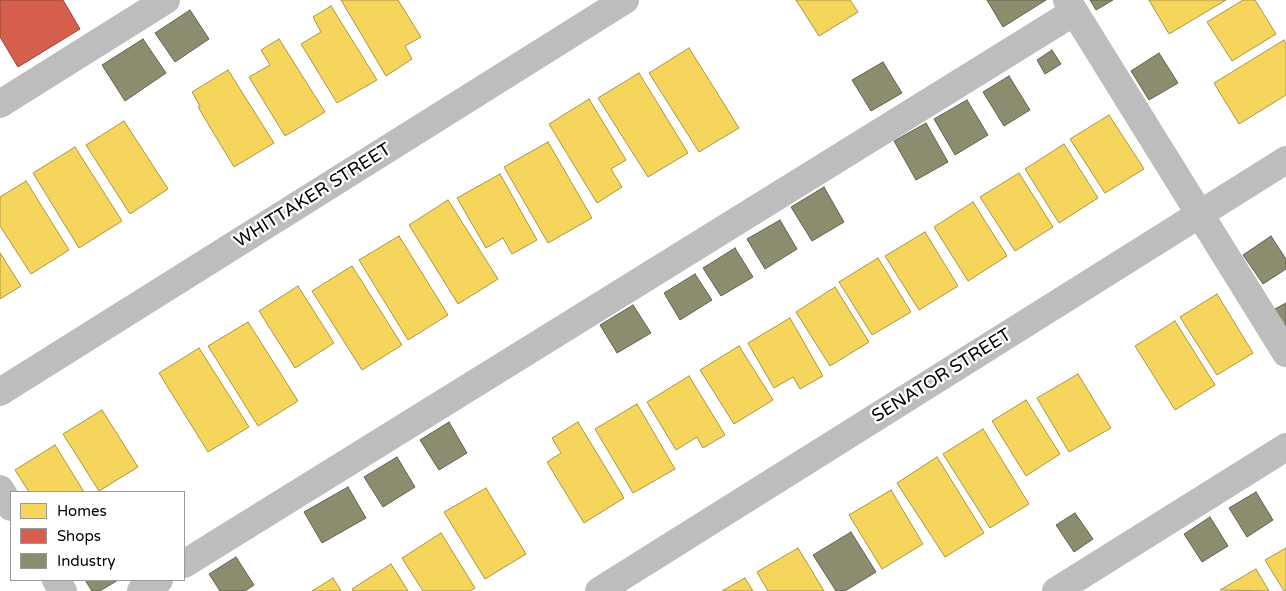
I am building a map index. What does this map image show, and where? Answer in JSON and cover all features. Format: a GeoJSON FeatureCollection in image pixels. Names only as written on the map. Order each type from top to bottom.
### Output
{"type":"FeatureCollection","features":[{"type":"Feature","properties":{"kind":"street"},"geometry":{"type":"LineString","coordinates":[[0,104],[166,0]]}},
{"type":"Feature","properties":{"kind":"street","name":"WHITTAKER STREET"},"geometry":{"type":"LineString","coordinates":[[0,392],[625,0]]}},
{"type":"Feature","properties":{"kind":"street"},"geometry":{"type":"LineString","coordinates":[[185,563],[1070,6],[1286,353]]}},
{"type":"Feature","properties":{"kind":"street","name":"SENATOR STREET"},"geometry":{"type":"LineString","coordinates":[[599,591],[1286,160]]}},
{"type":"Feature","properties":{"kind":"street"},"geometry":{"type":"LineString","coordinates":[[1056,591],[1286,447]]}},
{"type":"Feature","properties":{"kind":"street"},"geometry":{"type":"LineString","coordinates":[[0,489],[10,505]]}},
{"type":"Feature","properties":{"kind":"street"},"geometry":{"type":"LineString","coordinates":[[141,591],[157,581]]}},
{"type":"Feature","properties":{"kind":"building: Homes"},"geometry":{"type":"Polygon","coordinates":[[[341,0],[398,0],[421,37],[405,46],[412,59],[386,76],[341,0]]]}},
{"type":"Feature","properties":{"kind":"building: Homes"},"geometry":{"type":"Polygon","coordinates":[[[796,0],[850,0],[858,12],[819,36],[796,0]]]}},
{"type":"Feature","properties":{"kind":"building: Homes"},"geometry":{"type":"Polygon","coordinates":[[[1149,0],[1226,0],[1169,34],[1149,0]]]}},
{"type":"Feature","properties":{"kind":"building: Homes"},"geometry":{"type":"Polygon","coordinates":[[[1243,0],[1255,0],[1276,34],[1232,61],[1207,22],[1243,0]]]}},
{"type":"Feature","properties":{"kind":"building: Homes"},"geometry":{"type":"Polygon","coordinates":[[[331,6],[377,80],[337,103],[301,44],[321,32],[313,17],[331,6]]]}},
{"type":"Feature","properties":{"kind":"building: Homes"},"geometry":{"type":"Polygon","coordinates":[[[279,39],[325,112],[285,136],[249,77],[270,65],[261,50],[279,39]]]}},
{"type":"Feature","properties":{"kind":"building: Homes"},"geometry":{"type":"Polygon","coordinates":[[[1284,40],[1286,44],[1286,95],[1239,124],[1214,83],[1284,40]]]}},
{"type":"Feature","properties":{"kind":"building: Homes"},"geometry":{"type":"Polygon","coordinates":[[[689,48],[739,128],[699,152],[649,73],[689,48]]]}},
{"type":"Feature","properties":{"kind":"building: Homes"},"geometry":{"type":"Polygon","coordinates":[[[228,70],[274,143],[234,167],[198,107],[200,106],[192,92],[228,70]]]}},
{"type":"Feature","properties":{"kind":"building: Homes"},"geometry":{"type":"Polygon","coordinates":[[[639,73],[688,153],[648,177],[598,98],[639,73]]]}},
{"type":"Feature","properties":{"kind":"building: Homes"},"geometry":{"type":"Polygon","coordinates":[[[589,99],[626,160],[611,169],[622,187],[597,203],[549,124],[589,99]]]}},
{"type":"Feature","properties":{"kind":"building: Homes"},"geometry":{"type":"Polygon","coordinates":[[[1109,115],[1144,169],[1105,193],[1070,139],[1109,115]]]}},
{"type":"Feature","properties":{"kind":"building: Homes"},"geometry":{"type":"Polygon","coordinates":[[[124,121],[168,189],[130,214],[86,145],[124,121]]]}},
{"type":"Feature","properties":{"kind":"building: Homes"},"geometry":{"type":"Polygon","coordinates":[[[548,142],[592,218],[548,243],[504,167],[548,142]]]}},
{"type":"Feature","properties":{"kind":"building: Homes"},"geometry":{"type":"Polygon","coordinates":[[[1064,144],[1098,198],[1059,223],[1025,169],[1064,144]]]}},
{"type":"Feature","properties":{"kind":"building: Homes"},"geometry":{"type":"Polygon","coordinates":[[[75,147],[122,221],[79,248],[33,173],[75,147]]]}},
{"type":"Feature","properties":{"kind":"building: Homes"},"geometry":{"type":"Polygon","coordinates":[[[1019,173],[1053,227],[1015,251],[980,197],[1019,173]]]}},
{"type":"Feature","properties":{"kind":"building: Homes"},"geometry":{"type":"Polygon","coordinates":[[[500,174],[537,240],[512,254],[503,238],[486,248],[457,198],[500,174]]]}},
{"type":"Feature","properties":{"kind":"building: Homes"},"geometry":{"type":"Polygon","coordinates":[[[26,181],[69,250],[31,274],[0,226],[0,197],[26,181]]]}},
{"type":"Feature","properties":{"kind":"building: Homes"},"geometry":{"type":"Polygon","coordinates":[[[448,200],[498,279],[458,304],[409,225],[448,200]]]}},
{"type":"Feature","properties":{"kind":"building: Homes"},"geometry":{"type":"Polygon","coordinates":[[[973,202],[1007,256],[968,281],[934,227],[973,202]]]}},
{"type":"Feature","properties":{"kind":"building: Homes"},"geometry":{"type":"Polygon","coordinates":[[[925,232],[958,286],[919,310],[885,256],[925,232]]]}},
{"type":"Feature","properties":{"kind":"building: Homes"},"geometry":{"type":"Polygon","coordinates":[[[399,236],[448,315],[408,340],[359,260],[399,236]]]}},
{"type":"Feature","properties":{"kind":"building: Homes"},"geometry":{"type":"Polygon","coordinates":[[[0,253],[21,286],[0,299],[0,253]]]}},
{"type":"Feature","properties":{"kind":"building: Homes"},"geometry":{"type":"Polygon","coordinates":[[[878,258],[911,312],[872,335],[839,282],[878,258]]]}},
{"type":"Feature","properties":{"kind":"building: Homes"},"geometry":{"type":"Polygon","coordinates":[[[352,266],[402,345],[362,370],[312,291],[352,266]]]}},
{"type":"Feature","properties":{"kind":"building: Homes"},"geometry":{"type":"Polygon","coordinates":[[[298,286],[334,343],[295,368],[259,311],[298,286]]]}},
{"type":"Feature","properties":{"kind":"building: Homes"},"geometry":{"type":"Polygon","coordinates":[[[835,287],[869,342],[830,366],[796,312],[835,287]]]}},
{"type":"Feature","properties":{"kind":"building: Homes"},"geometry":{"type":"Polygon","coordinates":[[[1217,294],[1253,353],[1217,375],[1180,317],[1217,294]]]}},
{"type":"Feature","properties":{"kind":"building: Homes"},"geometry":{"type":"Polygon","coordinates":[[[790,318],[823,376],[800,389],[793,377],[774,388],[748,343],[790,318]]]}},
{"type":"Feature","properties":{"kind":"building: Homes"},"geometry":{"type":"Polygon","coordinates":[[[1175,321],[1215,385],[1175,410],[1135,346],[1175,321]]]}},
{"type":"Feature","properties":{"kind":"building: Homes"},"geometry":{"type":"Polygon","coordinates":[[[248,322],[298,401],[258,426],[208,346],[248,322]]]}},
{"type":"Feature","properties":{"kind":"building: Homes"},"geometry":{"type":"Polygon","coordinates":[[[739,346],[773,400],[734,424],[700,370],[739,346]]]}},
{"type":"Feature","properties":{"kind":"building: Homes"},"geometry":{"type":"Polygon","coordinates":[[[199,348],[249,427],[208,452],[159,373],[199,348]]]}},
{"type":"Feature","properties":{"kind":"building: Homes"},"geometry":{"type":"Polygon","coordinates":[[[1078,374],[1111,428],[1069,452],[1037,398],[1078,374]]]}},
{"type":"Feature","properties":{"kind":"building: Homes"},"geometry":{"type":"Polygon","coordinates":[[[689,376],[725,435],[703,448],[697,437],[676,450],[647,402],[689,376]]]}},
{"type":"Feature","properties":{"kind":"building: Homes"},"geometry":{"type":"Polygon","coordinates":[[[1026,400],[1060,454],[1026,476],[992,421],[1026,400]]]}},
{"type":"Feature","properties":{"kind":"building: Homes"},"geometry":{"type":"Polygon","coordinates":[[[637,404],[675,469],[633,493],[595,429],[637,404]]]}},
{"type":"Feature","properties":{"kind":"building: Homes"},"geometry":{"type":"Polygon","coordinates":[[[102,410],[138,467],[99,491],[63,434],[102,410]]]}},
{"type":"Feature","properties":{"kind":"building: Homes"},"geometry":{"type":"Polygon","coordinates":[[[578,422],[624,498],[584,523],[547,462],[561,453],[552,438],[578,422]]]}},
{"type":"Feature","properties":{"kind":"building: Homes"},"geometry":{"type":"Polygon","coordinates":[[[983,429],[1029,504],[990,528],[943,454],[983,429]]]}},
{"type":"Feature","properties":{"kind":"building: Homes"},"geometry":{"type":"Polygon","coordinates":[[[55,445],[83,491],[28,491],[15,470],[55,445]]]}},
{"type":"Feature","properties":{"kind":"building: Homes"},"geometry":{"type":"Polygon","coordinates":[[[937,457],[984,533],[945,557],[897,483],[937,457]]]}},
{"type":"Feature","properties":{"kind":"building: Homes"},"geometry":{"type":"Polygon","coordinates":[[[486,488],[526,554],[485,579],[444,512],[486,488]]]}},
{"type":"Feature","properties":{"kind":"building: Homes"},"geometry":{"type":"Polygon","coordinates":[[[891,490],[923,544],[882,569],[849,515],[891,490]]]}},
{"type":"Feature","properties":{"kind":"building: Homes"},"geometry":{"type":"Polygon","coordinates":[[[441,533],[475,588],[470,591],[423,591],[402,558],[441,533]]]}},
{"type":"Feature","properties":{"kind":"building: Homes"},"geometry":{"type":"Polygon","coordinates":[[[798,548],[824,591],[768,591],[757,572],[798,548]]]}},
{"type":"Feature","properties":{"kind":"building: Homes"},"geometry":{"type":"Polygon","coordinates":[[[1286,548],[1286,591],[1284,591],[1265,560],[1286,548]]]}},
{"type":"Feature","properties":{"kind":"building: Homes"},"geometry":{"type":"Polygon","coordinates":[[[391,564],[408,591],[353,591],[352,589],[391,564]]]}},
{"type":"Feature","properties":{"kind":"building: Homes"},"geometry":{"type":"Polygon","coordinates":[[[1256,569],[1269,591],[1220,590],[1256,569]]]}},
{"type":"Feature","properties":{"kind":"building: Homes"},"geometry":{"type":"Polygon","coordinates":[[[333,578],[341,591],[312,591],[333,578]]]}},
{"type":"Feature","properties":{"kind":"building: Homes"},"geometry":{"type":"Polygon","coordinates":[[[745,578],[753,591],[722,591],[745,578]]]}},
{"type":"Feature","properties":{"kind":"building: Shops"},"geometry":{"type":"Polygon","coordinates":[[[0,0],[63,0],[80,29],[18,67],[0,37],[0,0]]]}},
{"type":"Feature","properties":{"kind":"building: Industry"},"geometry":{"type":"Polygon","coordinates":[[[987,0],[1046,0],[1003,27],[987,0]]]}},
{"type":"Feature","properties":{"kind":"building: Industry"},"geometry":{"type":"Polygon","coordinates":[[[1090,0],[1113,0],[1096,10],[1090,0]]]}},
{"type":"Feature","properties":{"kind":"building: Industry"},"geometry":{"type":"Polygon","coordinates":[[[190,10],[209,39],[175,62],[155,33],[190,10]]]}},
{"type":"Feature","properties":{"kind":"building: Industry"},"geometry":{"type":"Polygon","coordinates":[[[143,39],[166,73],[125,101],[102,65],[143,39]]]}},
{"type":"Feature","properties":{"kind":"building: Industry"},"geometry":{"type":"Polygon","coordinates":[[[1052,50],[1061,64],[1045,74],[1037,60],[1052,50]]]}},
{"type":"Feature","properties":{"kind":"building: Industry"},"geometry":{"type":"Polygon","coordinates":[[[1159,53],[1178,83],[1149,100],[1131,71],[1159,53]]]}},
{"type":"Feature","properties":{"kind":"building: Industry"},"geometry":{"type":"Polygon","coordinates":[[[883,62],[902,93],[871,111],[852,80],[883,62]]]}},
{"type":"Feature","properties":{"kind":"building: Industry"},"geometry":{"type":"Polygon","coordinates":[[[1009,76],[1030,110],[1004,126],[983,92],[1009,76]]]}},
{"type":"Feature","properties":{"kind":"building: Industry"},"geometry":{"type":"Polygon","coordinates":[[[967,100],[988,135],[955,155],[934,119],[967,100]]]}},
{"type":"Feature","properties":{"kind":"building: Industry"},"geometry":{"type":"Polygon","coordinates":[[[926,123],[948,162],[916,180],[894,141],[926,123]]]}},
{"type":"Feature","properties":{"kind":"building: Industry"},"geometry":{"type":"Polygon","coordinates":[[[824,187],[844,222],[812,241],[791,207],[824,187]]]}},
{"type":"Feature","properties":{"kind":"building: Industry"},"geometry":{"type":"Polygon","coordinates":[[[780,220],[797,249],[765,269],[747,239],[780,220]]]}},
{"type":"Feature","properties":{"kind":"building: Industry"},"geometry":{"type":"Polygon","coordinates":[[[1271,236],[1286,259],[1286,269],[1263,284],[1243,255],[1271,236]]]}},
{"type":"Feature","properties":{"kind":"building: Industry"},"geometry":{"type":"Polygon","coordinates":[[[735,248],[753,277],[721,296],[703,268],[735,248]]]}},
{"type":"Feature","properties":{"kind":"building: Industry"},"geometry":{"type":"Polygon","coordinates":[[[695,274],[712,300],[680,320],[664,293],[695,274]]]}},
{"type":"Feature","properties":{"kind":"building: Industry"},"geometry":{"type":"Polygon","coordinates":[[[1286,303],[1286,331],[1273,310],[1286,303]]]}},
{"type":"Feature","properties":{"kind":"building: Industry"},"geometry":{"type":"Polygon","coordinates":[[[633,305],[651,333],[617,353],[600,325],[633,305]]]}},
{"type":"Feature","properties":{"kind":"building: Industry"},"geometry":{"type":"Polygon","coordinates":[[[449,422],[467,453],[439,470],[420,440],[449,422]]]}},
{"type":"Feature","properties":{"kind":"building: Industry"},"geometry":{"type":"Polygon","coordinates":[[[397,457],[415,487],[383,507],[364,477],[397,457]]]}},
{"type":"Feature","properties":{"kind":"building: Industry"},"geometry":{"type":"Polygon","coordinates":[[[348,487],[366,518],[322,543],[304,512],[348,487]]]}},
{"type":"Feature","properties":{"kind":"building: Industry"},"geometry":{"type":"Polygon","coordinates":[[[1256,492],[1273,520],[1247,537],[1229,508],[1256,492]]]}},
{"type":"Feature","properties":{"kind":"building: Industry"},"geometry":{"type":"Polygon","coordinates":[[[1075,513],[1093,539],[1074,552],[1056,525],[1075,513]]]}},
{"type":"Feature","properties":{"kind":"building: Industry"},"geometry":{"type":"Polygon","coordinates":[[[1210,517],[1228,546],[1202,562],[1184,534],[1210,517]]]}},
{"type":"Feature","properties":{"kind":"building: Industry"},"geometry":{"type":"Polygon","coordinates":[[[851,532],[876,572],[845,591],[836,591],[813,555],[851,532]]]}},
{"type":"Feature","properties":{"kind":"building: Industry"},"geometry":{"type":"Polygon","coordinates":[[[236,557],[254,585],[245,591],[220,591],[209,574],[236,557]]]}},
{"type":"Feature","properties":{"kind":"building: Industry"},"geometry":{"type":"Polygon","coordinates":[[[86,581],[116,581],[100,591],[92,591],[86,581]]]}}]}
